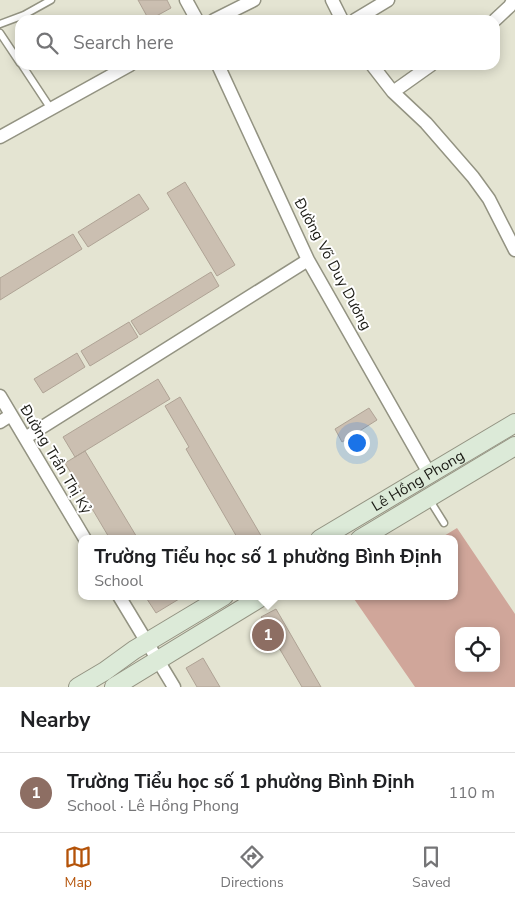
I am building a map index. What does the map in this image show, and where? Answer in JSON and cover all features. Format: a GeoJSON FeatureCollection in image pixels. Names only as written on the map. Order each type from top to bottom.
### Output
{"type":"FeatureCollection","features":[{"type":"Feature","properties":{"kind":"main road","name":"Lê Hồng Phong"},"geometry":{"type":"LineString","coordinates":[[327,535],[515,423]]}},
{"type":"Feature","properties":{"kind":"main road","name":"Lê Hồng Phong"},"geometry":{"type":"LineString","coordinates":[[367,535],[515,446]]}},
{"type":"Feature","properties":{"kind":"main road"},"geometry":{"type":"LineString","coordinates":[[394,495],[405,512]]}},
{"type":"Feature","properties":{"kind":"main road"},"geometry":{"type":"LineString","coordinates":[[78,687],[105,671],[146,642],[218,600]]}},
{"type":"Feature","properties":{"kind":"main road"},"geometry":{"type":"LineString","coordinates":[[114,687],[256,600]]}},
{"type":"Feature","properties":{"kind":"main road"},"geometry":{"type":"LineString","coordinates":[[208,606],[217,623]]}},
{"type":"Feature","properties":{"kind":"street"},"geometry":{"type":"LineString","coordinates":[[186,0],[194,15]]}},
{"type":"Feature","properties":{"kind":"street"},"geometry":{"type":"LineString","coordinates":[[224,15],[254,0]]}},
{"type":"Feature","properties":{"kind":"street"},"geometry":{"type":"LineString","coordinates":[[332,0],[340,15]]}},
{"type":"Feature","properties":{"kind":"street"},"geometry":{"type":"LineString","coordinates":[[362,15],[388,0]]}},
{"type":"Feature","properties":{"kind":"street"},"geometry":{"type":"LineString","coordinates":[[500,16],[513,0]]}},
{"type":"Feature","properties":{"kind":"street"},"geometry":{"type":"LineString","coordinates":[[0,137],[121,70]]}},
{"type":"Feature","properties":{"kind":"street","name":"Đường Võ Duy Dương"},"geometry":{"type":"LineString","coordinates":[[220,70],[308,260],[429,473]]}},
{"type":"Feature","properties":{"kind":"street"},"geometry":{"type":"LineString","coordinates":[[376,70],[393,92],[426,123],[473,177],[490,200],[515,250]]}},
{"type":"Feature","properties":{"kind":"street"},"geometry":{"type":"LineString","coordinates":[[393,92],[424,70]]}},
{"type":"Feature","properties":{"kind":"street"},"geometry":{"type":"LineString","coordinates":[[25,438],[308,260]]}},
{"type":"Feature","properties":{"kind":"street","name":"Đường Trần Thị Kỷ"},"geometry":{"type":"LineString","coordinates":[[0,396],[83,535]]}},
{"type":"Feature","properties":{"kind":"street"},"geometry":{"type":"LineString","coordinates":[[0,422],[12,415]]}},
{"type":"Feature","properties":{"kind":"street"},"geometry":{"type":"LineString","coordinates":[[121,600],[174,687]]}},
{"type":"Feature","properties":{"kind":"lane"},"geometry":{"type":"LineString","coordinates":[[22,15],[51,0]]}},
{"type":"Feature","properties":{"kind":"lane"},"geometry":{"type":"LineString","coordinates":[[0,24],[15,18]]}},
{"type":"Feature","properties":{"kind":"lane"},"geometry":{"type":"LineString","coordinates":[[0,33],[15,55]]}},
{"type":"Feature","properties":{"kind":"lane"},"geometry":{"type":"LineString","coordinates":[[25,70],[51,109]]}},
{"type":"Feature","properties":{"kind":"lane"},"geometry":{"type":"LineString","coordinates":[[428,498],[444,523]]}},
{"type":"Feature","properties":{"kind":"shaded area"},"geometry":{"type":"Polygon","coordinates":[[[457,528],[515,614],[515,687],[415,687],[355,600],[458,600],[458,535],[446,535],[457,528]]]}},
{"type":"Feature","properties":{"kind":"building"},"geometry":{"type":"Polygon","coordinates":[[[138,0],[167,0],[171,8],[158,15],[146,15],[138,0]]]}},
{"type":"Feature","properties":{"kind":"building"},"geometry":{"type":"Polygon","coordinates":[[[185,182],[235,265],[217,276],[167,193],[185,182]]]}},
{"type":"Feature","properties":{"kind":"building"},"geometry":{"type":"Polygon","coordinates":[[[139,194],[149,209],[88,247],[78,232],[139,194]]]}},
{"type":"Feature","properties":{"kind":"building"},"geometry":{"type":"Polygon","coordinates":[[[73,234],[82,249],[0,300],[0,278],[73,234]]]}},
{"type":"Feature","properties":{"kind":"building"},"geometry":{"type":"Polygon","coordinates":[[[211,272],[219,286],[140,335],[131,321],[211,272]]]}},
{"type":"Feature","properties":{"kind":"building"},"geometry":{"type":"Polygon","coordinates":[[[129,322],[138,337],[90,366],[81,351],[129,322]]]}},
{"type":"Feature","properties":{"kind":"building"},"geometry":{"type":"Polygon","coordinates":[[[77,353],[85,367],[43,393],[34,379],[77,353]]]}},
{"type":"Feature","properties":{"kind":"building"},"geometry":{"type":"Polygon","coordinates":[[[158,379],[170,399],[75,457],[63,437],[158,379]]]}},
{"type":"Feature","properties":{"kind":"building"},"geometry":{"type":"Polygon","coordinates":[[[180,397],[261,535],[236,535],[186,449],[189,447],[165,406],[180,397]]]}},
{"type":"Feature","properties":{"kind":"building"},"geometry":{"type":"Polygon","coordinates":[[[369,408],[377,420],[342,442],[335,429],[369,408]]]}},
{"type":"Feature","properties":{"kind":"building"},"geometry":{"type":"Polygon","coordinates":[[[85,451],[136,535],[108,535],[65,463],[85,451]]]}},
{"type":"Feature","properties":{"kind":"building"},"geometry":{"type":"Polygon","coordinates":[[[148,600],[177,600],[156,613],[148,600]]]}},
{"type":"Feature","properties":{"kind":"building"},"geometry":{"type":"Polygon","coordinates":[[[276,609],[321,687],[302,687],[261,617],[276,609]]]}},
{"type":"Feature","properties":{"kind":"building"},"geometry":{"type":"Polygon","coordinates":[[[203,658],[220,687],[197,687],[186,668],[203,658]]]}},
{"type":"Feature","properties":{"kind":"place","name":"Trường Tiểu học số 1 phường Bình Định"},"geometry":{"type":"Point","coordinates":[268,635]}}]}
